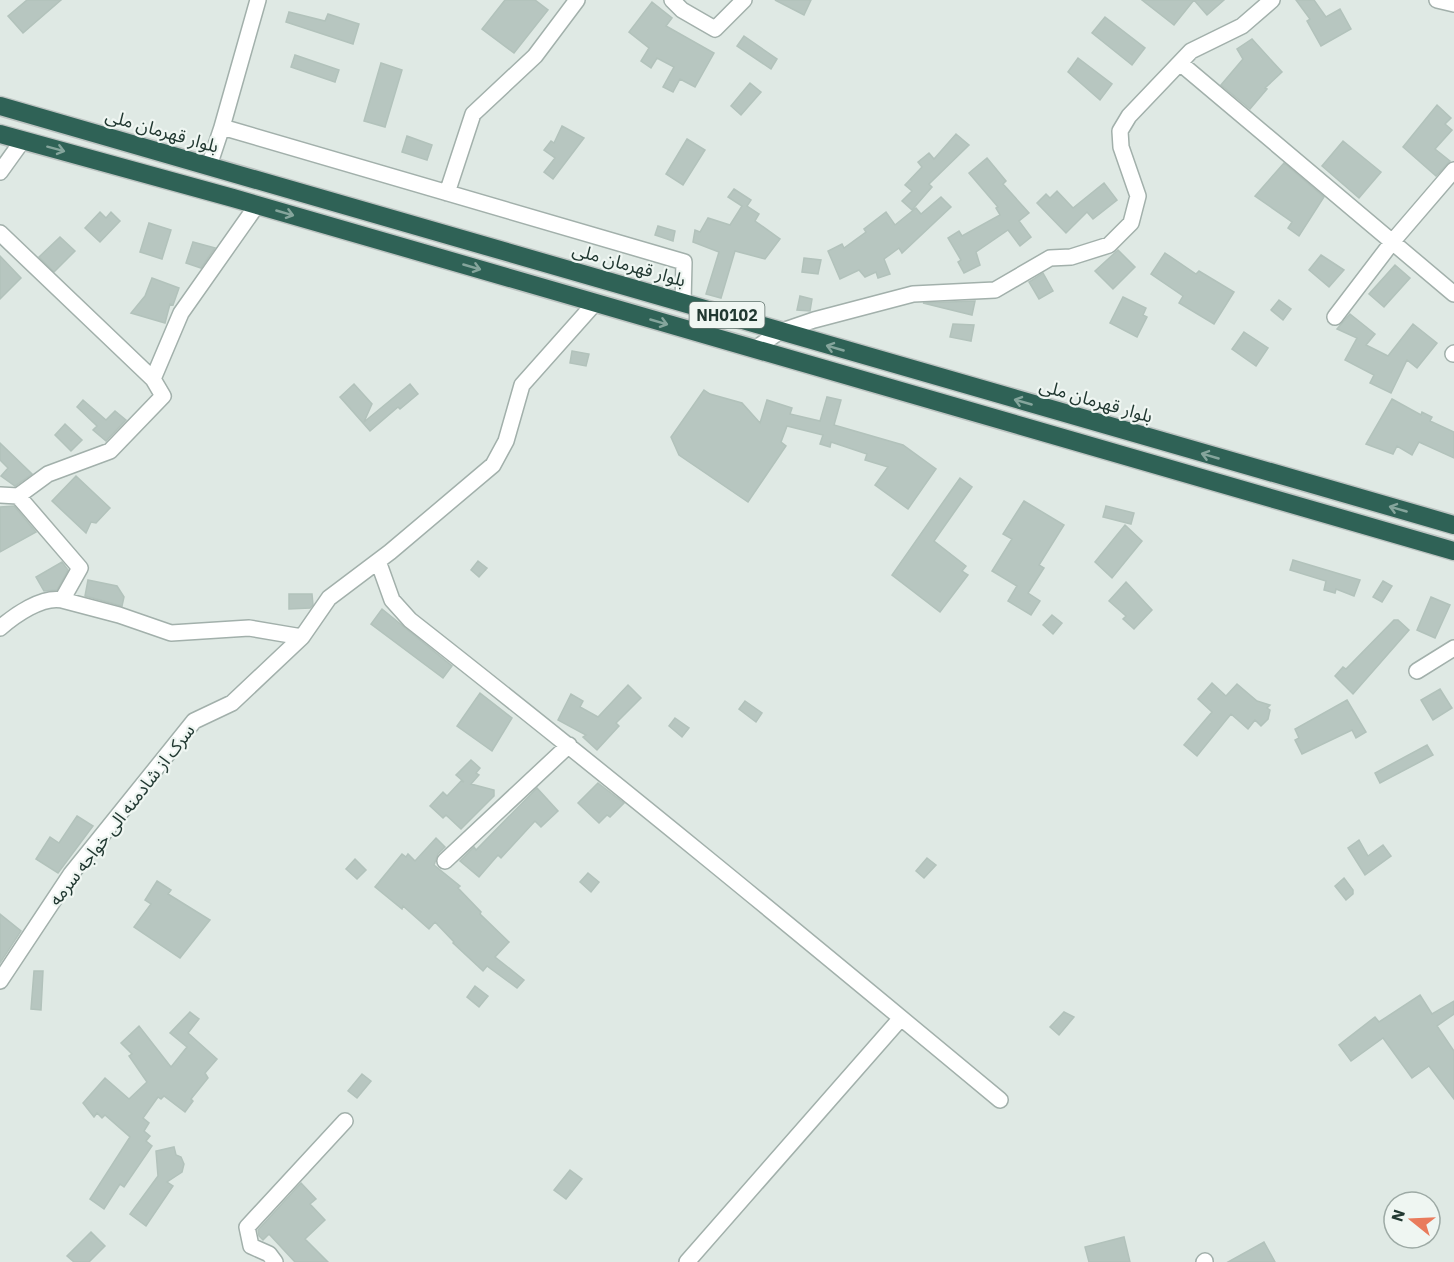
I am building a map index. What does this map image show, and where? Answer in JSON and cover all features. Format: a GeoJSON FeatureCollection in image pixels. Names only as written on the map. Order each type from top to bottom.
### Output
{"type":"FeatureCollection","features":[{"type":"Feature","properties":{"kind":"highway","name":"بلوار قهرمان ملی"},"geometry":{"type":"LineString","coordinates":[[0,106],[1454,525]]}},
{"type":"Feature","properties":{"kind":"highway","name":"NH0102"},"geometry":{"type":"LineString","coordinates":[[0,134],[257,205],[1454,551]]}},
{"type":"Feature","properties":{"kind":"street"},"geometry":{"type":"LineString","coordinates":[[209,166],[258,0]]}},
{"type":"Feature","properties":{"kind":"street"},"geometry":{"type":"LineString","coordinates":[[447,192],[473,114],[535,56],[577,0]]}},
{"type":"Feature","properties":{"kind":"street"},"geometry":{"type":"LineString","coordinates":[[672,0],[682,10],[715,29],[744,0]]}},
{"type":"Feature","properties":{"kind":"street"},"geometry":{"type":"LineString","coordinates":[[755,350],[779,332],[814,320],[913,294],[995,290],[1050,258],[1071,257],[1109,245],[1131,223],[1138,196],[1121,147],[1120,131],[1128,116],[1191,51],[1242,26],[1272,0]]}},
{"type":"Feature","properties":{"kind":"street"},"geometry":{"type":"LineString","coordinates":[[1437,0],[1454,4]]}},
{"type":"Feature","properties":{"kind":"street"},"geometry":{"type":"LineString","coordinates":[[1180,63],[1393,240],[1454,294]]}},
{"type":"Feature","properties":{"kind":"street"},"geometry":{"type":"LineString","coordinates":[[222,127],[684,262],[683,303]]}},
{"type":"Feature","properties":{"kind":"street"},"geometry":{"type":"LineString","coordinates":[[0,172],[23,140]]}},
{"type":"Feature","properties":{"kind":"street"},"geometry":{"type":"LineString","coordinates":[[1335,317],[1393,240],[1454,170]]}},
{"type":"Feature","properties":{"kind":"street"},"geometry":{"type":"LineString","coordinates":[[153,379],[181,313],[257,205]]}},
{"type":"Feature","properties":{"kind":"street"},"geometry":{"type":"LineString","coordinates":[[0,233],[153,379],[163,396],[110,451],[48,474],[18,495],[0,495]]}},
{"type":"Feature","properties":{"kind":"street","name":"سرک از شادمنه الی خواجه سرمه"},"geometry":{"type":"LineString","coordinates":[[0,981],[71,874],[181,734],[194,721],[232,703],[302,637],[329,598],[378,561],[494,465],[506,441],[522,385],[595,303]]}},
{"type":"Feature","properties":{"kind":"street"},"geometry":{"type":"LineString","coordinates":[[18,495],[80,568],[62,600]]}},
{"type":"Feature","properties":{"kind":"street"},"geometry":{"type":"LineString","coordinates":[[378,561],[392,600],[410,620],[743,886],[1000,1100]]}},
{"type":"Feature","properties":{"kind":"street"},"geometry":{"type":"LineString","coordinates":[[0,628],[13,617],[53,598],[119,615],[171,633],[249,628],[302,637]]}},
{"type":"Feature","properties":{"kind":"street"},"geometry":{"type":"LineString","coordinates":[[1417,671],[1445,656],[1454,648]]}},
{"type":"Feature","properties":{"kind":"street"},"geometry":{"type":"LineString","coordinates":[[445,861],[569,745]]}},
{"type":"Feature","properties":{"kind":"street"},"geometry":{"type":"LineString","coordinates":[[687,1262],[901,1018]]}},
{"type":"Feature","properties":{"kind":"street"},"geometry":{"type":"LineString","coordinates":[[275,1262],[268,1254],[251,1246],[247,1227],[345,1121]]}},
{"type":"Feature","properties":{"kind":"building"},"geometry":{"type":"Polygon","coordinates":[[[27,0],[61,0],[23,33],[8,16],[27,0]]]}},
{"type":"Feature","properties":{"kind":"building"},"geometry":{"type":"Polygon","coordinates":[[[505,0],[535,0],[548,10],[514,53],[482,29],[505,0]]]}},
{"type":"Feature","properties":{"kind":"building"},"geometry":{"type":"Polygon","coordinates":[[[775,0],[811,0],[804,15],[775,0]]]}},
{"type":"Feature","properties":{"kind":"building"},"geometry":{"type":"Polygon","coordinates":[[[1142,0],[1194,0],[1174,25],[1142,0]]]}},
{"type":"Feature","properties":{"kind":"building"},"geometry":{"type":"Polygon","coordinates":[[[1194,0],[1224,0],[1207,15],[1194,0]]]}},
{"type":"Feature","properties":{"kind":"building"},"geometry":{"type":"Polygon","coordinates":[[[1296,0],[1314,0],[1326,17],[1340,9],[1351,29],[1321,46],[1307,21],[1310,19],[1296,0]]]}},
{"type":"Feature","properties":{"kind":"building"},"geometry":{"type":"Polygon","coordinates":[[[652,2],[672,18],[666,26],[714,53],[695,87],[680,79],[673,92],[663,87],[674,67],[657,58],[651,68],[641,61],[649,48],[629,32],[652,2]]]}},
{"type":"Feature","properties":{"kind":"building"},"geometry":{"type":"Polygon","coordinates":[[[289,12],[325,21],[328,14],[359,24],[353,44],[286,22],[289,12]]]}},
{"type":"Feature","properties":{"kind":"building"},"geometry":{"type":"Polygon","coordinates":[[[1105,17],[1145,48],[1132,65],[1092,33],[1105,17]]]}},
{"type":"Feature","properties":{"kind":"building"},"geometry":{"type":"Polygon","coordinates":[[[744,36],[777,59],[771,69],[737,46],[744,36]]]}},
{"type":"Feature","properties":{"kind":"building"},"geometry":{"type":"Polygon","coordinates":[[[1252,39],[1282,72],[1265,88],[1267,89],[1250,109],[1221,85],[1243,59],[1237,49],[1252,39]]]}},
{"type":"Feature","properties":{"kind":"building"},"geometry":{"type":"Polygon","coordinates":[[[295,55],[339,70],[335,82],[291,67],[295,55]]]}},
{"type":"Feature","properties":{"kind":"building"},"geometry":{"type":"Polygon","coordinates":[[[1078,58],[1112,84],[1100,100],[1068,72],[1078,58]]]}},
{"type":"Feature","properties":{"kind":"building"},"geometry":{"type":"Polygon","coordinates":[[[381,63],[402,70],[385,127],[364,121],[381,63]]]}},
{"type":"Feature","properties":{"kind":"building"},"geometry":{"type":"Polygon","coordinates":[[[750,83],[761,92],[741,115],[731,106],[750,83]]]}},
{"type":"Feature","properties":{"kind":"building"},"geometry":{"type":"Polygon","coordinates":[[[1437,105],[1451,118],[1445,124],[1452,130],[1435,149],[1450,161],[1436,176],[1403,147],[1437,105]]]}},
{"type":"Feature","properties":{"kind":"building"},"geometry":{"type":"Polygon","coordinates":[[[562,126],[584,138],[553,179],[544,172],[555,158],[544,150],[551,141],[554,143],[562,126]]]}},
{"type":"Feature","properties":{"kind":"building"},"geometry":{"type":"Polygon","coordinates":[[[956,134],[969,145],[929,184],[932,187],[912,210],[902,201],[912,191],[905,185],[922,167],[918,162],[929,153],[934,159],[956,134]]]}},
{"type":"Feature","properties":{"kind":"building"},"geometry":{"type":"Polygon","coordinates":[[[407,136],[432,145],[427,160],[402,152],[407,136]]]}},
{"type":"Feature","properties":{"kind":"building"},"geometry":{"type":"Polygon","coordinates":[[[687,139],[705,150],[683,185],[666,174],[687,139]]]}},
{"type":"Feature","properties":{"kind":"building"},"geometry":{"type":"Polygon","coordinates":[[[1343,141],[1381,172],[1359,198],[1322,166],[1343,141]]]}},
{"type":"Feature","properties":{"kind":"building"},"geometry":{"type":"Polygon","coordinates":[[[987,158],[1006,181],[1003,184],[1029,213],[1019,221],[1031,237],[1020,246],[1008,230],[976,252],[980,265],[964,273],[958,262],[961,260],[948,238],[959,231],[962,236],[1000,215],[996,208],[998,207],[969,173],[987,158]]]}},
{"type":"Feature","properties":{"kind":"building"},"geometry":{"type":"Polygon","coordinates":[[[1284,163],[1324,197],[1299,236],[1288,228],[1292,222],[1255,196],[1284,163]]]}},
{"type":"Feature","properties":{"kind":"building"},"geometry":{"type":"Polygon","coordinates":[[[1104,183],[1117,200],[1093,219],[1087,212],[1066,233],[1037,203],[1046,194],[1050,198],[1057,191],[1073,208],[1104,183]]]}},
{"type":"Feature","properties":{"kind":"building"},"geometry":{"type":"Polygon","coordinates":[[[734,189],[751,200],[747,206],[759,214],[755,221],[780,239],[765,259],[735,251],[721,298],[706,294],[719,252],[693,242],[695,230],[700,232],[708,218],[730,225],[742,206],[728,197],[734,189]]]}},
{"type":"Feature","properties":{"kind":"building"},"geometry":{"type":"Polygon","coordinates":[[[941,197],[951,207],[902,253],[899,248],[884,259],[890,274],[878,278],[876,272],[865,277],[859,270],[840,279],[828,251],[842,244],[844,248],[866,232],[864,229],[886,212],[895,225],[916,208],[921,214],[941,197]]]}},
{"type":"Feature","properties":{"kind":"building"},"geometry":{"type":"Polygon","coordinates":[[[100,212],[106,218],[111,212],[120,221],[100,242],[85,228],[100,212]]]}},
{"type":"Feature","properties":{"kind":"building"},"geometry":{"type":"Polygon","coordinates":[[[149,223],[171,230],[162,259],[140,252],[149,223]]]}},
{"type":"Feature","properties":{"kind":"building"},"geometry":{"type":"Polygon","coordinates":[[[658,226],[675,231],[673,241],[655,235],[658,226]]]}},
{"type":"Feature","properties":{"kind":"building"},"geometry":{"type":"Polygon","coordinates":[[[60,237],[75,251],[54,272],[39,257],[60,237]]]}},
{"type":"Feature","properties":{"kind":"building"},"geometry":{"type":"Polygon","coordinates":[[[193,242],[215,248],[201,268],[186,263],[193,242]]]}},
{"type":"Feature","properties":{"kind":"building"},"geometry":{"type":"Polygon","coordinates":[[[1118,250],[1135,267],[1113,289],[1095,271],[1118,250]]]}},
{"type":"Feature","properties":{"kind":"building"},"geometry":{"type":"Polygon","coordinates":[[[1165,253],[1196,274],[1199,271],[1234,292],[1214,324],[1179,303],[1183,296],[1151,274],[1165,253]]]}},
{"type":"Feature","properties":{"kind":"building"},"geometry":{"type":"Polygon","coordinates":[[[1321,255],[1344,270],[1329,287],[1309,270],[1321,255]]]}},
{"type":"Feature","properties":{"kind":"building"},"geometry":{"type":"Polygon","coordinates":[[[0,256],[21,278],[0,299],[0,256]]]}},
{"type":"Feature","properties":{"kind":"building"},"geometry":{"type":"Polygon","coordinates":[[[804,258],[821,260],[818,274],[802,272],[804,258]]]}},
{"type":"Feature","properties":{"kind":"building"},"geometry":{"type":"Polygon","coordinates":[[[1395,265],[1410,278],[1384,307],[1369,294],[1395,265]]]}},
{"type":"Feature","properties":{"kind":"building"},"geometry":{"type":"Polygon","coordinates":[[[1043,273],[1053,291],[1039,299],[1029,282],[1043,273]]]}},
{"type":"Feature","properties":{"kind":"building"},"geometry":{"type":"Polygon","coordinates":[[[152,278],[179,288],[173,305],[170,304],[165,323],[131,313],[145,296],[152,278]]]}},
{"type":"Feature","properties":{"kind":"building"},"geometry":{"type":"Polygon","coordinates":[[[800,296],[812,299],[810,311],[797,310],[800,296]]]}},
{"type":"Feature","properties":{"kind":"building"},"geometry":{"type":"Polygon","coordinates":[[[1123,297],[1146,308],[1143,315],[1147,317],[1137,337],[1110,323],[1123,297]]]}},
{"type":"Feature","properties":{"kind":"building"},"geometry":{"type":"Polygon","coordinates":[[[1279,300],[1291,309],[1283,320],[1271,310],[1279,300]]]}},
{"type":"Feature","properties":{"kind":"building"},"geometry":{"type":"Polygon","coordinates":[[[975,301],[972,315],[923,303],[975,301]]]}},
{"type":"Feature","properties":{"kind":"building"},"geometry":{"type":"Polygon","coordinates":[[[1350,314],[1375,334],[1366,345],[1388,356],[1413,324],[1437,343],[1417,368],[1407,360],[1391,393],[1370,383],[1374,375],[1345,360],[1357,338],[1337,329],[1350,314]]]}},
{"type":"Feature","properties":{"kind":"building"},"geometry":{"type":"Polygon","coordinates":[[[953,324],[974,325],[971,341],[950,337],[953,324]]]}},
{"type":"Feature","properties":{"kind":"building"},"geometry":{"type":"Polygon","coordinates":[[[1244,332],[1268,348],[1256,366],[1232,349],[1244,332]]]}},
{"type":"Feature","properties":{"kind":"building"},"geometry":{"type":"Polygon","coordinates":[[[572,351],[589,354],[586,366],[570,363],[572,351]]]}},
{"type":"Feature","properties":{"kind":"building"},"geometry":{"type":"Polygon","coordinates":[[[354,384],[372,404],[364,422],[410,384],[418,394],[400,409],[398,407],[370,431],[340,397],[354,384]]]}},
{"type":"Feature","properties":{"kind":"building"},"geometry":{"type":"Polygon","coordinates":[[[704,390],[710,394],[742,403],[760,423],[767,400],[792,408],[790,414],[820,421],[827,397],[841,400],[834,425],[903,445],[936,469],[908,509],[875,485],[888,467],[865,460],[867,454],[831,442],[830,447],[820,444],[823,435],[787,426],[781,442],[786,446],[748,502],[679,455],[671,437],[704,390]]]}},
{"type":"Feature","properties":{"kind":"building"},"geometry":{"type":"Polygon","coordinates":[[[1392,399],[1421,415],[1422,412],[1432,417],[1430,421],[1454,432],[1454,458],[1419,442],[1412,455],[1397,446],[1393,454],[1366,444],[1392,399]]]}},
{"type":"Feature","properties":{"kind":"building"},"geometry":{"type":"Polygon","coordinates":[[[83,400],[106,420],[115,411],[126,420],[106,441],[93,430],[97,426],[77,407],[83,400]]]}},
{"type":"Feature","properties":{"kind":"building"},"geometry":{"type":"Polygon","coordinates":[[[65,424],[82,440],[71,451],[55,435],[65,424]]]}},
{"type":"Feature","properties":{"kind":"building"},"geometry":{"type":"Polygon","coordinates":[[[0,443],[32,474],[15,486],[1,476],[8,468],[0,460],[0,443]]]}},
{"type":"Feature","properties":{"kind":"building"},"geometry":{"type":"Polygon","coordinates":[[[76,476],[110,508],[96,523],[91,522],[86,533],[52,501],[76,476]]]}},
{"type":"Feature","properties":{"kind":"building"},"geometry":{"type":"Polygon","coordinates":[[[960,478],[972,487],[934,541],[966,566],[962,571],[968,575],[940,612],[892,575],[960,478]]]}},
{"type":"Feature","properties":{"kind":"building"},"geometry":{"type":"Polygon","coordinates":[[[1024,501],[1064,525],[1039,565],[1044,568],[1028,593],[1040,601],[1031,615],[1008,601],[1017,586],[992,571],[1012,539],[1003,534],[1024,501]]]}},
{"type":"Feature","properties":{"kind":"building"},"geometry":{"type":"Polygon","coordinates":[[[14,506],[36,532],[0,552],[0,507],[14,506]]]}},
{"type":"Feature","properties":{"kind":"building"},"geometry":{"type":"Polygon","coordinates":[[[1106,506],[1134,513],[1131,524],[1103,517],[1106,506]]]}},
{"type":"Feature","properties":{"kind":"building"},"geometry":{"type":"Polygon","coordinates":[[[1125,525],[1142,541],[1112,578],[1095,562],[1125,525]]]}},
{"type":"Feature","properties":{"kind":"building"},"geometry":{"type":"Polygon","coordinates":[[[1293,560],[1360,580],[1354,596],[1336,589],[1335,593],[1324,590],[1326,581],[1290,570],[1293,560]]]}},
{"type":"Feature","properties":{"kind":"building"},"geometry":{"type":"Polygon","coordinates":[[[478,561],[487,568],[479,577],[471,570],[478,561]]]}},
{"type":"Feature","properties":{"kind":"building"},"geometry":{"type":"Polygon","coordinates":[[[62,562],[68,570],[57,590],[44,591],[36,577],[62,562]]]}},
{"type":"Feature","properties":{"kind":"building"},"geometry":{"type":"Polygon","coordinates":[[[88,580],[117,586],[124,597],[122,606],[85,596],[88,580]]]}},
{"type":"Feature","properties":{"kind":"building"},"geometry":{"type":"Polygon","coordinates":[[[1383,581],[1392,586],[1382,602],[1373,597],[1383,581]]]}},
{"type":"Feature","properties":{"kind":"building"},"geometry":{"type":"Polygon","coordinates":[[[1126,582],[1152,610],[1134,629],[1123,619],[1126,616],[1109,601],[1126,582]]]}},
{"type":"Feature","properties":{"kind":"building"},"geometry":{"type":"Polygon","coordinates":[[[289,594],[312,594],[313,605],[310,608],[289,609],[289,594]]]}},
{"type":"Feature","properties":{"kind":"building"},"geometry":{"type":"Polygon","coordinates":[[[1431,597],[1450,605],[1435,638],[1417,630],[1431,597]]]}},
{"type":"Feature","properties":{"kind":"building"},"geometry":{"type":"Polygon","coordinates":[[[382,609],[452,666],[443,678],[371,624],[382,609]]]}},
{"type":"Feature","properties":{"kind":"building"},"geometry":{"type":"Polygon","coordinates":[[[1052,615],[1062,623],[1053,634],[1043,625],[1052,615]]]}},
{"type":"Feature","properties":{"kind":"building"},"geometry":{"type":"Polygon","coordinates":[[[1394,620],[1398,620],[1409,630],[1353,694],[1335,676],[1343,667],[1346,669],[1394,620]]]}},
{"type":"Feature","properties":{"kind":"building"},"geometry":{"type":"Polygon","coordinates":[[[1212,683],[1226,696],[1237,684],[1257,701],[1270,705],[1267,708],[1270,710],[1268,719],[1261,726],[1255,720],[1248,729],[1231,714],[1197,756],[1184,745],[1212,712],[1198,699],[1212,683]]]}},
{"type":"Feature","properties":{"kind":"building"},"geometry":{"type":"Polygon","coordinates":[[[628,685],[641,698],[616,723],[619,726],[597,750],[583,737],[586,735],[558,720],[571,694],[583,701],[580,707],[598,717],[628,685]]]}},
{"type":"Feature","properties":{"kind":"building"},"geometry":{"type":"Polygon","coordinates":[[[1440,689],[1452,708],[1433,720],[1421,700],[1440,689]]]}},
{"type":"Feature","properties":{"kind":"building"},"geometry":{"type":"Polygon","coordinates":[[[480,693],[512,718],[492,751],[457,726],[480,693]]]}},
{"type":"Feature","properties":{"kind":"building"},"geometry":{"type":"Polygon","coordinates":[[[1347,700],[1366,732],[1356,738],[1352,730],[1302,754],[1295,740],[1299,738],[1295,729],[1347,700]]]}},
{"type":"Feature","properties":{"kind":"building"},"geometry":{"type":"Polygon","coordinates":[[[745,701],[762,713],[756,722],[739,709],[745,701]]]}},
{"type":"Feature","properties":{"kind":"building"},"geometry":{"type":"Polygon","coordinates":[[[675,718],[689,728],[682,737],[669,726],[675,718]]]}},
{"type":"Feature","properties":{"kind":"building"},"geometry":{"type":"Polygon","coordinates":[[[1427,745],[1433,755],[1380,783],[1375,773],[1427,745]]]}},
{"type":"Feature","properties":{"kind":"building"},"geometry":{"type":"Polygon","coordinates":[[[471,760],[480,768],[476,773],[479,775],[471,784],[494,790],[494,796],[461,829],[446,815],[443,818],[430,806],[443,792],[447,796],[461,781],[464,782],[456,775],[471,760]]]}},
{"type":"Feature","properties":{"kind":"building"},"geometry":{"type":"Polygon","coordinates":[[[598,783],[624,803],[610,817],[607,815],[599,823],[578,803],[598,783]]]}},
{"type":"Feature","properties":{"kind":"building"},"geometry":{"type":"Polygon","coordinates":[[[537,788],[558,811],[541,827],[535,821],[501,858],[498,855],[479,877],[460,861],[474,847],[476,850],[537,788]]]}},
{"type":"Feature","properties":{"kind":"building"},"geometry":{"type":"Polygon","coordinates":[[[77,816],[93,826],[58,873],[36,859],[50,837],[59,843],[77,816]]]}},
{"type":"Feature","properties":{"kind":"building"},"geometry":{"type":"Polygon","coordinates":[[[436,838],[445,847],[438,854],[434,865],[460,886],[458,888],[481,912],[480,914],[509,942],[495,957],[524,980],[517,988],[487,966],[483,971],[453,943],[435,922],[429,929],[403,906],[402,909],[375,887],[402,854],[406,857],[408,854],[415,861],[436,838]]]}},
{"type":"Feature","properties":{"kind":"building"},"geometry":{"type":"Polygon","coordinates":[[[1359,840],[1368,856],[1383,845],[1391,856],[1365,875],[1348,848],[1359,840]]]}},
{"type":"Feature","properties":{"kind":"building"},"geometry":{"type":"Polygon","coordinates":[[[927,858],[936,865],[924,878],[916,871],[927,858]]]}},
{"type":"Feature","properties":{"kind":"building"},"geometry":{"type":"Polygon","coordinates":[[[355,859],[366,870],[357,879],[346,869],[355,859]]]}},
{"type":"Feature","properties":{"kind":"building"},"geometry":{"type":"Polygon","coordinates":[[[588,873],[599,882],[591,892],[580,882],[588,873]]]}},
{"type":"Feature","properties":{"kind":"building"},"geometry":{"type":"Polygon","coordinates":[[[1344,878],[1353,890],[1353,894],[1346,900],[1335,886],[1344,878]]]}},
{"type":"Feature","properties":{"kind":"building"},"geometry":{"type":"Polygon","coordinates":[[[157,881],[171,890],[168,894],[210,920],[180,958],[134,927],[151,904],[145,900],[157,881]]]}},
{"type":"Feature","properties":{"kind":"building"},"geometry":{"type":"Polygon","coordinates":[[[0,914],[21,931],[0,963],[0,914]]]}},
{"type":"Feature","properties":{"kind":"building"},"geometry":{"type":"Polygon","coordinates":[[[34,971],[43,971],[41,1010],[31,1009],[34,971]]]}},
{"type":"Feature","properties":{"kind":"building"},"geometry":{"type":"Polygon","coordinates":[[[475,986],[488,996],[479,1007],[467,997],[475,986]]]}},
{"type":"Feature","properties":{"kind":"building"},"geometry":{"type":"Polygon","coordinates":[[[1420,995],[1432,1014],[1454,1001],[1454,1014],[1437,1026],[1454,1051],[1454,1099],[1429,1066],[1412,1078],[1383,1038],[1351,1061],[1339,1045],[1375,1017],[1379,1022],[1420,995]]]}},
{"type":"Feature","properties":{"kind":"building"},"geometry":{"type":"Polygon","coordinates":[[[190,1012],[199,1019],[188,1033],[217,1059],[205,1073],[208,1078],[191,1099],[193,1101],[185,1112],[164,1096],[161,1099],[158,1097],[143,1118],[149,1123],[144,1131],[150,1136],[146,1141],[152,1146],[124,1187],[120,1184],[104,1209],[90,1199],[130,1137],[105,1115],[102,1118],[97,1113],[94,1117],[83,1103],[105,1078],[129,1099],[147,1082],[129,1056],[132,1054],[121,1043],[139,1026],[171,1067],[187,1047],[170,1033],[190,1012]]]}},
{"type":"Feature","properties":{"kind":"building"},"geometry":{"type":"Polygon","coordinates":[[[1064,1012],[1074,1017],[1059,1035],[1050,1027],[1064,1012]]]}},
{"type":"Feature","properties":{"kind":"building"},"geometry":{"type":"Polygon","coordinates":[[[362,1074],[371,1081],[357,1098],[348,1091],[362,1074]]]}},
{"type":"Feature","properties":{"kind":"building"},"geometry":{"type":"Polygon","coordinates":[[[174,1147],[176,1155],[181,1157],[184,1164],[182,1172],[167,1182],[173,1186],[146,1226],[130,1214],[158,1176],[156,1151],[174,1147]]]}},
{"type":"Feature","properties":{"kind":"building"},"geometry":{"type":"Polygon","coordinates":[[[570,1170],[582,1179],[566,1199],[554,1190],[570,1170]]]}},
{"type":"Feature","properties":{"kind":"building"},"geometry":{"type":"Polygon","coordinates":[[[301,1183],[316,1199],[310,1204],[325,1220],[305,1239],[328,1262],[295,1262],[269,1234],[263,1240],[259,1236],[258,1230],[301,1183]]]}},
{"type":"Feature","properties":{"kind":"building"},"geometry":{"type":"Polygon","coordinates":[[[91,1232],[105,1246],[89,1262],[74,1262],[67,1256],[91,1232]]]}},
{"type":"Feature","properties":{"kind":"building"},"geometry":{"type":"Polygon","coordinates":[[[1124,1237],[1130,1262],[1089,1262],[1085,1247],[1124,1237]]]}},
{"type":"Feature","properties":{"kind":"building"},"geometry":{"type":"Polygon","coordinates":[[[1264,1242],[1275,1262],[1228,1262],[1264,1242]]]}}]}
